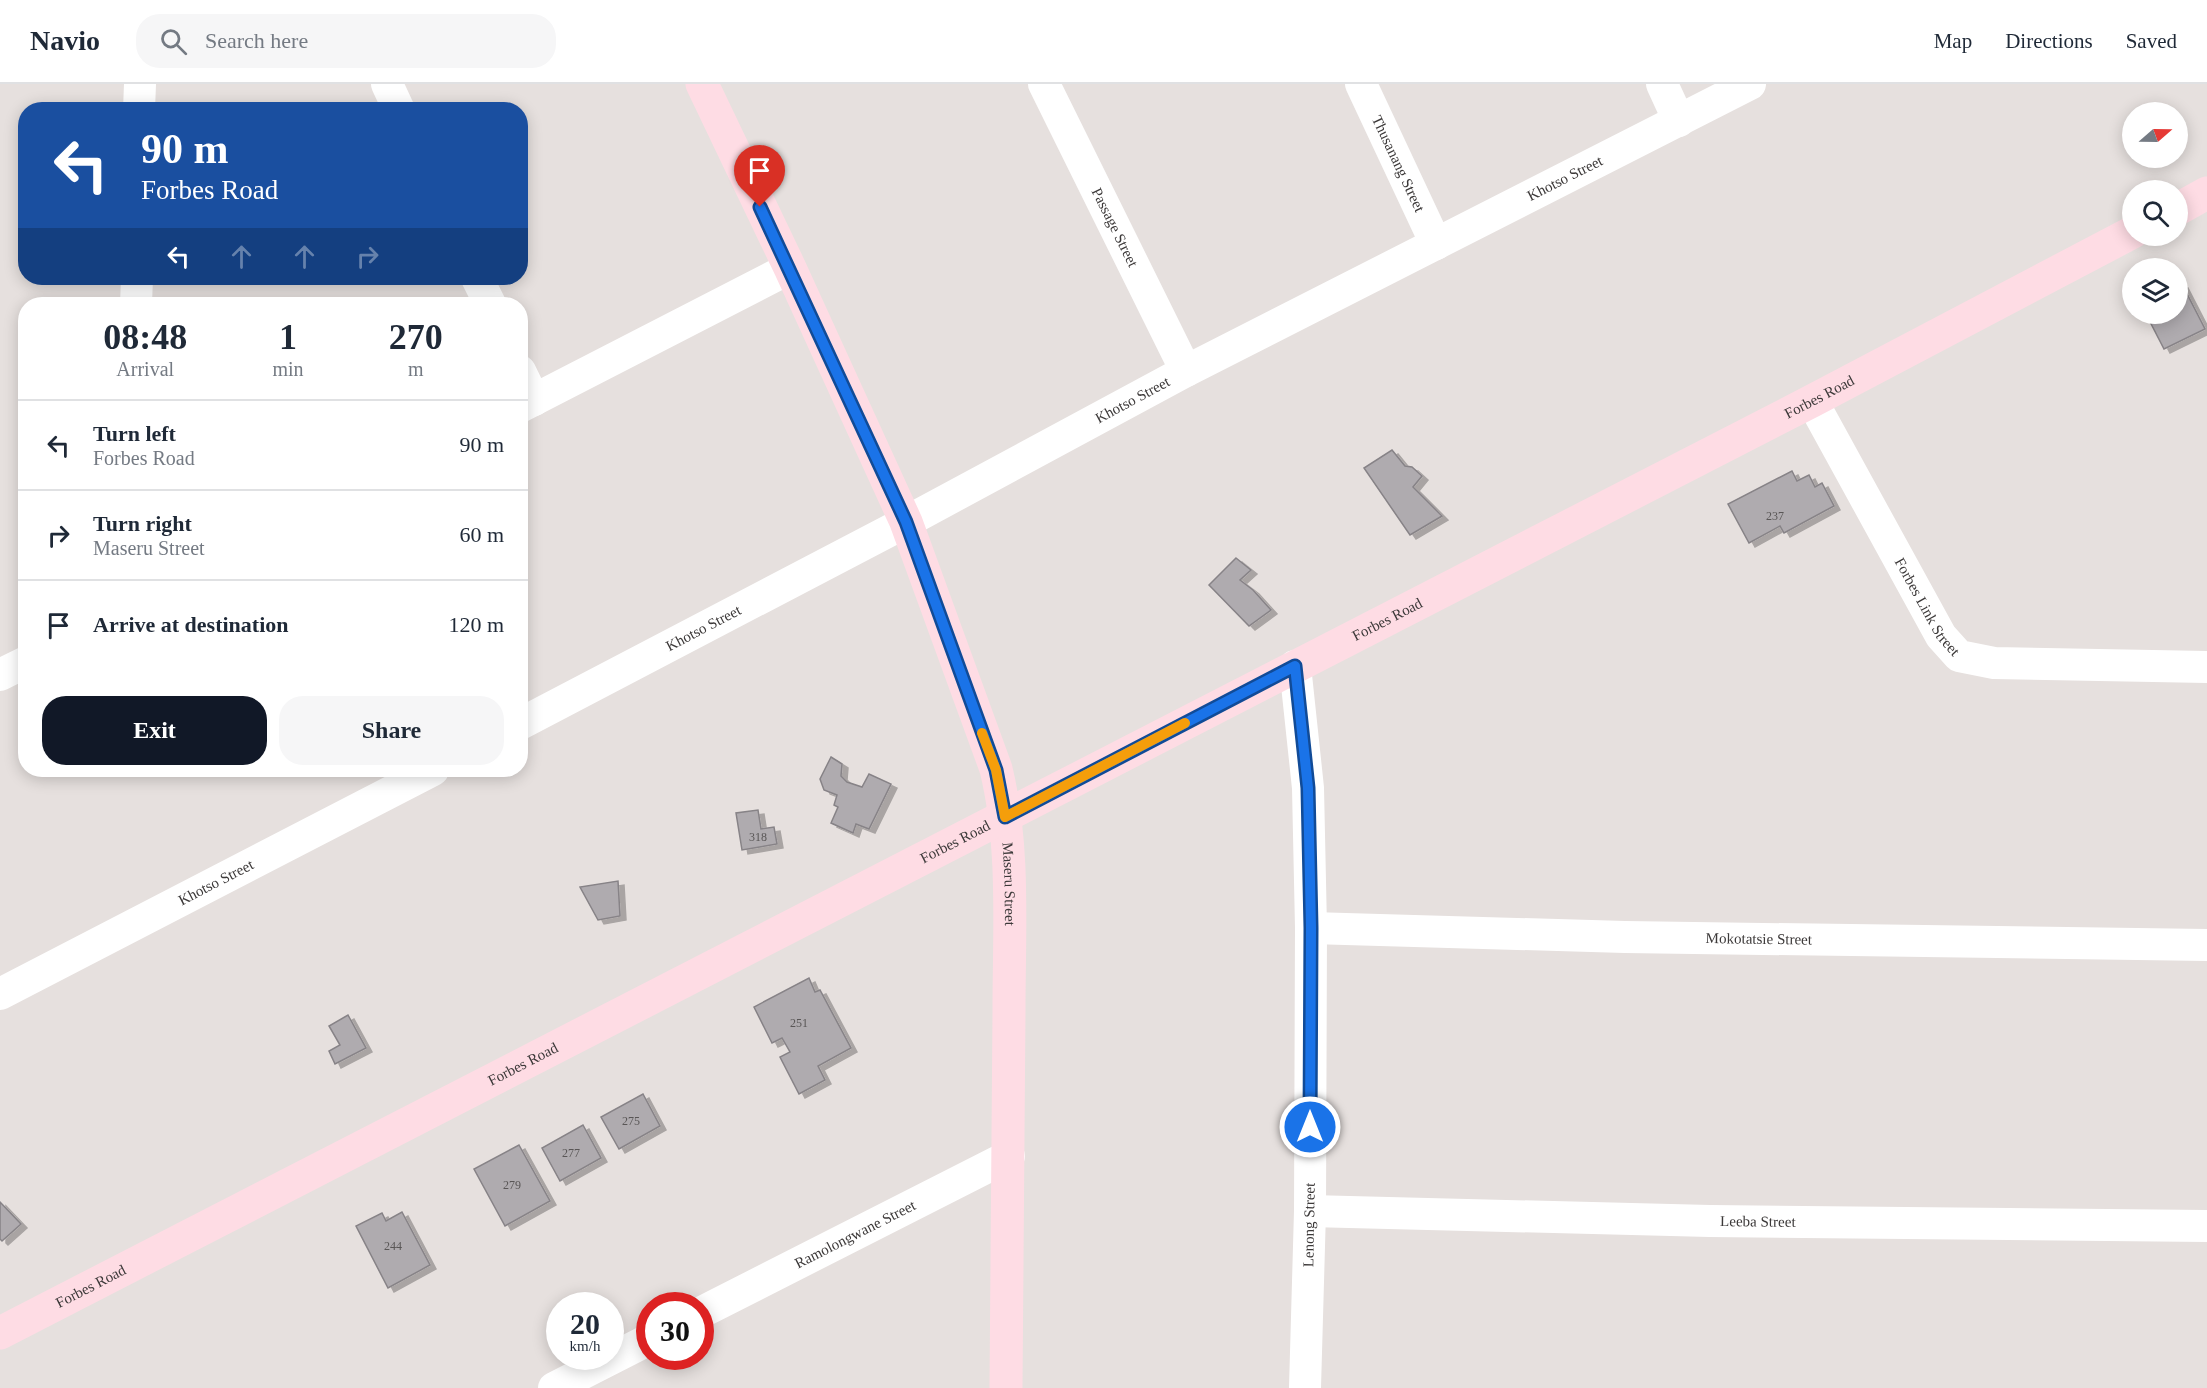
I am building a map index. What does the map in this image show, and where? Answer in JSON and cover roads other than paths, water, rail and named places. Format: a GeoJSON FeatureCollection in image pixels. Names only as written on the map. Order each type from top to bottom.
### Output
{"type":"FeatureCollection","features":[{"type":"Feature","properties":{"kind":"street"},"geometry":{"type":"LineString","coordinates":[[139,102],[140,84]]}},
{"type":"Feature","properties":{"kind":"street"},"geometry":{"type":"LineString","coordinates":[[387,84],[395,102]]}},
{"type":"Feature","properties":{"kind":"street","name":"Maseru Street"},"geometry":{"type":"LineString","coordinates":[[702,84],[790,268],[906,522],[996,770],[1005,817],[1009,884],[1006,1388]]}},
{"type":"Feature","properties":{"kind":"street","name":"Passage Street"},"geometry":{"type":"LineString","coordinates":[[1044,84],[1186,371]]}},
{"type":"Feature","properties":{"kind":"street","name":"Thusanang Street"},"geometry":{"type":"LineString","coordinates":[[1361,84],[1436,244]]}},
{"type":"Feature","properties":{"kind":"street"},"geometry":{"type":"LineString","coordinates":[[1662,84],[1679,122]]}},
{"type":"Feature","properties":{"kind":"street","name":"Khotso Street"},"geometry":{"type":"LineString","coordinates":[[528,720],[906,522],[1186,371],[1750,84]]}},
{"type":"Feature","properties":{"kind":"street"},"geometry":{"type":"LineString","coordinates":[[2188,204],[2207,194]]}},
{"type":"Feature","properties":{"kind":"street","name":"Forbes Road"},"geometry":{"type":"LineString","coordinates":[[0,1333],[1812,401],[2122,238]]}},
{"type":"Feature","properties":{"kind":"street"},"geometry":{"type":"LineString","coordinates":[[528,402],[790,268]]}},
{"type":"Feature","properties":{"kind":"street","name":"Forbes Link Street"},"geometry":{"type":"LineString","coordinates":[[1812,401],[1941,636],[1959,656],[1994,663],[2207,667]]}},
{"type":"Feature","properties":{"kind":"street"},"geometry":{"type":"LineString","coordinates":[[0,675],[18,666]]}},
{"type":"Feature","properties":{"kind":"street","name":"Lenong Street"},"geometry":{"type":"LineString","coordinates":[[1295,666],[1308,788],[1311,928],[1310,1211],[1305,1388]]}},
{"type":"Feature","properties":{"kind":"street","name":"Khotso Street"},"geometry":{"type":"LineString","coordinates":[[0,994],[419,777]]}},
{"type":"Feature","properties":{"kind":"street","name":"Mokotatsie Street"},"geometry":{"type":"LineString","coordinates":[[1311,928],[1625,937],[2207,945]]}},
{"type":"Feature","properties":{"kind":"street","name":"Ramolongwane Street"},"geometry":{"type":"LineString","coordinates":[[714,1306],[1009,1156]]}},
{"type":"Feature","properties":{"kind":"street","name":"Leeba Street"},"geometry":{"type":"LineString","coordinates":[[1310,1211],[1710,1221],[2207,1226]]}},
{"type":"Feature","properties":{"kind":"street"},"geometry":{"type":"LineString","coordinates":[[554,1388],[636,1346]]}}]}
